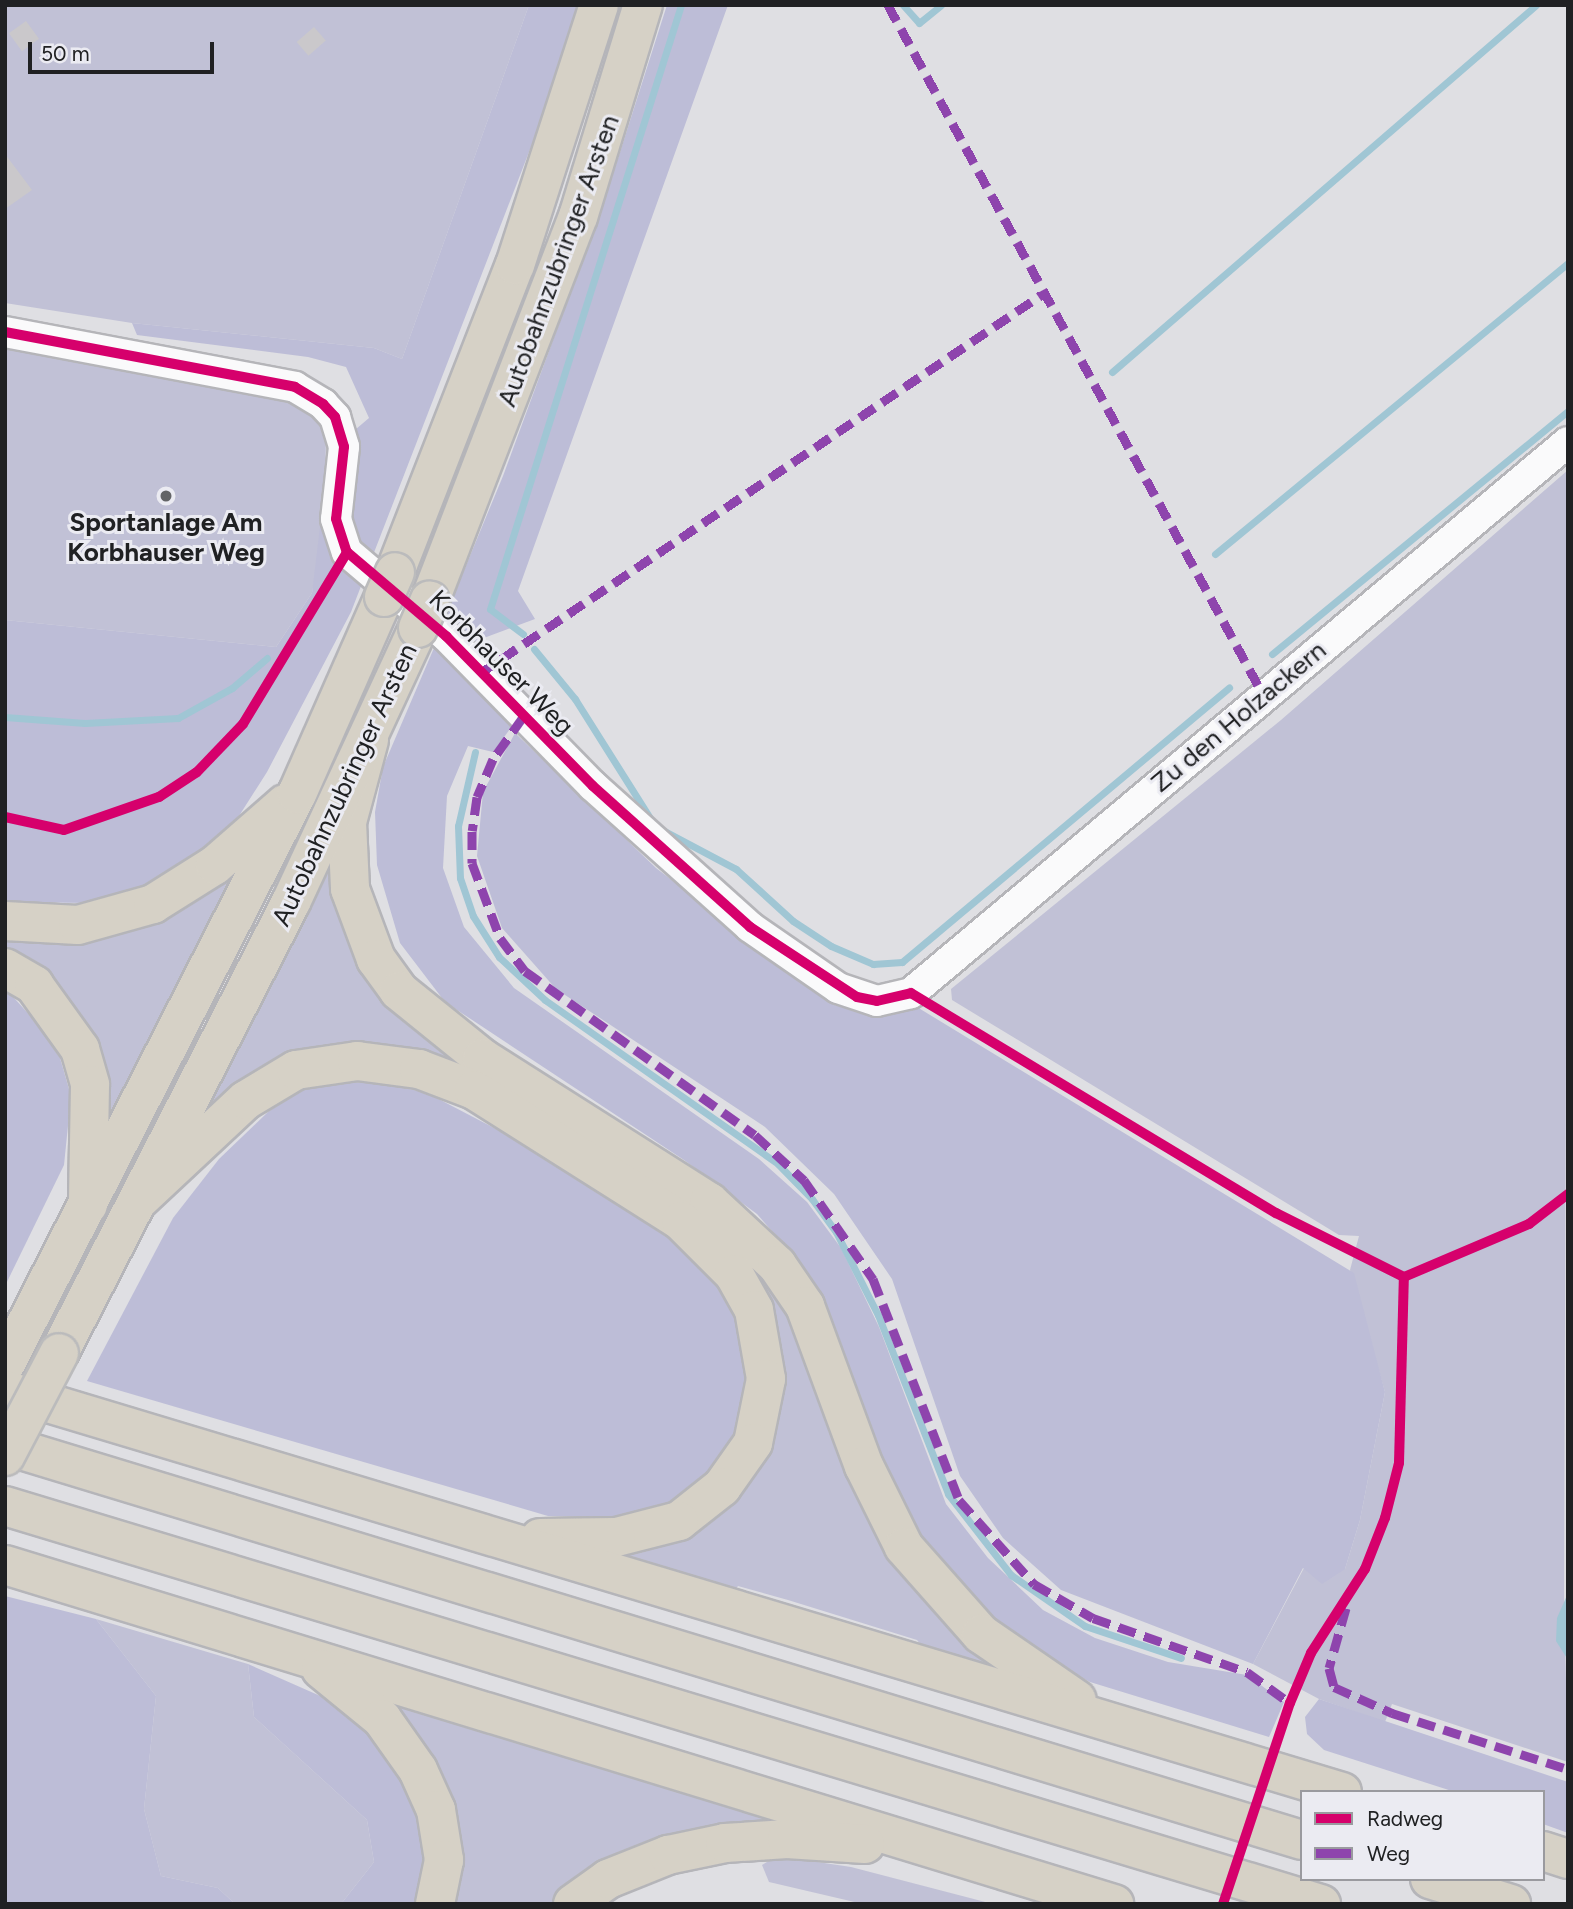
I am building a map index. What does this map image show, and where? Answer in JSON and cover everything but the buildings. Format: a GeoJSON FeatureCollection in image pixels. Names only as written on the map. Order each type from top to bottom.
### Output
{"type":"FeatureCollection","features":[{"type":"Feature","properties":{"kind":"highway","name":"Autobahnzubringer Arsten"},"geometry":{"type":"LineString","coordinates":[[12,1352],[297,794],[390,584],[515,265],[599,5]]}},
{"type":"Feature","properties":{"kind":"highway","name":"Autobahnzubringer Arsten"},"geometry":{"type":"LineString","coordinates":[[5,1456],[139,1200],[369,740],[424,614],[573,230],[643,5]]}},
{"type":"Feature","properties":{"kind":"highway"},"geometry":{"type":"LineString","coordinates":[[369,740],[347,822],[350,889],[376,959],[399,991],[482,1058],[709,1202],[777,1265],[805,1306],[864,1466],[904,1547],[981,1634],[1113,1723]]}},
{"type":"Feature","properties":{"kind":"highway"},"geometry":{"type":"LineString","coordinates":[[5,921],[78,925],[153,904],[215,865],[297,794]]}},
{"type":"Feature","properties":{"kind":"highway"},"geometry":{"type":"LineString","coordinates":[[5,968],[34,985],[80,1049],[90,1085],[88,1205]]}},
{"type":"Feature","properties":{"kind":"highway"},"geometry":{"type":"LineString","coordinates":[[139,1200],[246,1100],[296,1070],[357,1061],[419,1069],[474,1090],[651,1199],[708,1244],[754,1310],[763,1345],[763,1414],[738,1468],[704,1505],[646,1532],[579,1539],[493,1537]]}},
{"type":"Feature","properties":{"kind":"highway"},"geometry":{"type":"LineString","coordinates":[[5,1390],[1335,1790]]}},
{"type":"Feature","properties":{"kind":"highway"},"geometry":{"type":"LineString","coordinates":[[5,1445],[1300,1839]]}},
{"type":"Feature","properties":{"kind":"highway"},"geometry":{"type":"LineString","coordinates":[[5,1506],[1321,1904]]}},
{"type":"Feature","properties":{"kind":"highway"},"geometry":{"type":"LineString","coordinates":[[5,1566],[1114,1904]]}},
{"type":"Feature","properties":{"kind":"highway"},"geometry":{"type":"LineString","coordinates":[[306,1657],[382,1719],[418,1770],[436,1810],[444,1860],[435,1904]]}},
{"type":"Feature","properties":{"kind":"highway"},"geometry":{"type":"LineString","coordinates":[[573,1904],[620,1875],[668,1855],[725,1843],[787,1839],[926,1847]]}},
{"type":"Feature","properties":{"kind":"highway"},"geometry":{"type":"LineString","coordinates":[[1545,1853],[1568,1859]]}},
{"type":"Feature","properties":{"kind":"highway"},"geometry":{"type":"LineString","coordinates":[[1436,1881],[1511,1904]]}},
{"type":"Feature","properties":{"kind":"lane","name":"Korbhauser Weg"},"geometry":{"type":"LineString","coordinates":[[5,332],[295,387],[323,404],[335,417],[344,447],[336,519],[346,552],[446,636],[593,786],[750,927],[857,997],[877,1001],[911,993]]}},
{"type":"Feature","properties":{"kind":"lane","name":"Zu den Holzackern"},"geometry":{"type":"LineString","coordinates":[[911,993],[1568,442]]}},
{"type":"Feature","properties":{"kind":"shaded area"},"geometry":{"type":"Polygon","coordinates":[[[5,5],[529,5],[402,359],[374,348],[132,323],[5,303],[5,5]]]}},
{"type":"Feature","properties":{"kind":"shaded area"},"geometry":{"type":"Polygon","coordinates":[[[529,5],[577,5],[541,121],[351,612],[267,772],[230,830],[137,892],[92,903],[5,902],[5,620],[276,647],[312,593],[329,452],[369,418],[346,367],[308,357],[137,335],[132,323],[374,348],[402,359],[529,5]]]}},
{"type":"Feature","properties":{"kind":"shaded area"},"geometry":{"type":"Polygon","coordinates":[[[667,5],[728,5],[518,591],[535,619],[473,642],[446,614],[503,476],[606,196],[667,5]]]}},
{"type":"Feature","properties":{"kind":"shaded area","name":"Sportanlage Am Korbhauser Weg"},"geometry":{"type":"Polygon","coordinates":[[[5,346],[300,398],[326,425],[325,520],[312,593],[276,647],[5,620],[5,346]]]}},
{"type":"Feature","properties":{"kind":"shaded area"},"geometry":{"type":"Polygon","coordinates":[[[1568,470],[1564,1598],[1568,1762],[1392,1704],[1385,1722],[1319,1699],[1253,1664],[1304,1568],[1345,1569],[1360,1520],[1385,1392],[1350,1270],[1359,1236],[1339,1235],[952,1000],[951,989],[1281,720],[1568,470]]]}},
{"type":"Feature","properties":{"kind":"shaded area"},"geometry":{"type":"Polygon","coordinates":[[[437,641],[513,725],[493,752],[468,746],[447,796],[443,868],[464,927],[514,988],[759,1159],[807,1202],[841,1248],[879,1327],[946,1504],[988,1558],[1043,1610],[1095,1638],[1168,1662],[1247,1675],[1284,1702],[1269,1737],[1090,1682],[1024,1648],[975,1607],[902,1509],[826,1305],[792,1254],[757,1214],[684,1160],[445,1002],[400,943],[377,865],[375,812],[383,767],[437,641]]]}},
{"type":"Feature","properties":{"kind":"shaded area"},"geometry":{"type":"Polygon","coordinates":[[[515,733],[656,868],[835,1005],[880,1018],[912,1004],[1354,1273],[1385,1392],[1360,1520],[1345,1569],[1322,1584],[1303,1568],[1253,1664],[1061,1590],[1003,1538],[960,1476],[892,1279],[834,1194],[765,1127],[556,989],[502,928],[477,856],[483,792],[515,733]]]}},
{"type":"Feature","properties":{"kind":"shaded area"},"geometry":{"type":"Polygon","coordinates":[[[328,870],[333,871],[356,952],[773,1279],[827,1390],[1015,1674],[928,1653],[917,1640],[788,1600],[738,1586],[733,1593],[592,1551],[678,1538],[710,1521],[735,1497],[779,1361],[426,1055],[210,1102],[328,870]]]}},
{"type":"Feature","properties":{"kind":"shaded area"},"geometry":{"type":"Polygon","coordinates":[[[229,874],[236,877],[106,1131],[93,1039],[70,999],[5,949],[5,935],[229,874]]]}},
{"type":"Feature","properties":{"kind":"shaded area"},"geometry":{"type":"Polygon","coordinates":[[[5,988],[56,1044],[71,1096],[64,1165],[5,1286],[5,988]]]}},
{"type":"Feature","properties":{"kind":"shaded area"},"geometry":{"type":"Polygon","coordinates":[[[332,1081],[388,1084],[427,1093],[586,1176],[709,1269],[741,1320],[754,1369],[740,1420],[714,1473],[667,1503],[617,1517],[548,1516],[87,1381],[173,1218],[219,1159],[269,1111],[300,1091],[332,1081]]]}},
{"type":"Feature","properties":{"kind":"shaded area"},"geometry":{"type":"Polygon","coordinates":[[[1568,1593],[1568,1660],[1556,1641],[1557,1618],[1568,1593]]]}},
{"type":"Feature","properties":{"kind":"shaded area"},"geometry":{"type":"Polygon","coordinates":[[[5,1596],[96,1619],[156,1696],[144,1809],[161,1876],[218,1888],[235,1904],[5,1904],[5,1596]]]}},
{"type":"Feature","properties":{"kind":"shaded area"},"geometry":{"type":"Polygon","coordinates":[[[96,1619],[248,1664],[254,1717],[367,1820],[374,1862],[341,1904],[235,1904],[218,1888],[161,1876],[144,1809],[156,1696],[96,1619]]]}},
{"type":"Feature","properties":{"kind":"shaded area"},"geometry":{"type":"Polygon","coordinates":[[[248,1664],[343,1706],[409,1777],[430,1867],[425,1904],[341,1904],[374,1862],[367,1820],[254,1717],[248,1664]]]}},
{"type":"Feature","properties":{"kind":"shaded area"},"geometry":{"type":"Polygon","coordinates":[[[366,1687],[812,1822],[564,1893],[551,1904],[450,1904],[366,1687]]]}},
{"type":"Feature","properties":{"kind":"shaded area"},"geometry":{"type":"Polygon","coordinates":[[[1319,1699],[1568,1782],[1568,1833],[1545,1825],[1545,1790],[1449,1790],[1324,1750],[1307,1734],[1305,1717],[1319,1699]]]}},
{"type":"Feature","properties":{"kind":"shaded area"},"geometry":{"type":"Polygon","coordinates":[[[777,1856],[851,1867],[993,1904],[863,1904],[769,1882],[762,1865],[777,1856]]]}},
{"type":"Feature","properties":{"kind":"waterway"},"geometry":{"type":"LineString","coordinates":[[523,634],[490,609],[681,5]]}},
{"type":"Feature","properties":{"kind":"waterway"},"geometry":{"type":"LineString","coordinates":[[903,5],[919,23],[941,5]]}},
{"type":"Feature","properties":{"kind":"waterway"},"geometry":{"type":"LineString","coordinates":[[1112,372],[1536,5]]}},
{"type":"Feature","properties":{"kind":"waterway"},"geometry":{"type":"LineString","coordinates":[[1215,554],[1568,263]]}},
{"type":"Feature","properties":{"kind":"waterway"},"geometry":{"type":"LineString","coordinates":[[1272,654],[1568,411]]}},
{"type":"Feature","properties":{"kind":"waterway"},"geometry":{"type":"LineString","coordinates":[[534,649],[575,699],[655,826],[736,869],[793,921],[831,946],[873,964],[902,962],[1229,688]]}},
{"type":"Feature","properties":{"kind":"waterway"},"geometry":{"type":"LineString","coordinates":[[5,717],[85,723],[178,718],[232,688],[267,658]]}},
{"type":"Feature","properties":{"kind":"waterway"},"geometry":{"type":"LineString","coordinates":[[475,752],[458,826],[460,878],[473,916],[499,957],[545,1000],[778,1164],[812,1199],[836,1232],[878,1315],[948,1494],[1011,1575],[1085,1626],[1181,1658]]}},
{"type":"Feature","properties":{"kind":"marked path"},"geometry":{"type":"LineString","coordinates":[[888,5],[1264,696]]}},
{"type":"Feature","properties":{"kind":"marked path"},"geometry":{"type":"LineString","coordinates":[[479,674],[1041,295]]}},
{"type":"Feature","properties":{"kind":"marked path"},"geometry":{"type":"LineString","coordinates":[[523,717],[493,759],[477,797],[472,831],[472,863],[500,938],[525,971],[755,1135],[804,1180],[873,1279],[959,1500],[1034,1584],[1093,1618],[1247,1672],[1290,1703]]}},
{"type":"Feature","properties":{"kind":"marked path"},"geometry":{"type":"LineString","coordinates":[[1346,1608],[1329,1668],[1334,1687],[1392,1713],[1568,1769]]}},
{"type":"Feature","properties":{"kind":"cycle path"},"geometry":{"type":"LineString","coordinates":[[5,332],[295,387],[323,404],[335,417],[344,447],[336,519],[347,552],[446,636],[593,786],[750,927],[857,997],[877,1001],[911,993],[1276,1213],[1404,1277]]}},
{"type":"Feature","properties":{"kind":"cycle path"},"geometry":{"type":"LineString","coordinates":[[5,817],[64,830],[159,797],[197,772],[243,724],[347,552]]}},
{"type":"Feature","properties":{"kind":"cycle path"},"geometry":{"type":"LineString","coordinates":[[1404,1277],[1529,1224],[1568,1194]]}},
{"type":"Feature","properties":{"kind":"cycle path"},"geometry":{"type":"LineString","coordinates":[[1223,1904],[1290,1703],[1311,1653],[1365,1569],[1385,1518],[1399,1463],[1404,1277]]}},
{"type":"Feature","properties":{"kind":"place","name":"Sportanlage Am Korbhauser Weg"},"geometry":{"type":"Point","coordinates":[166,496]}}]}
